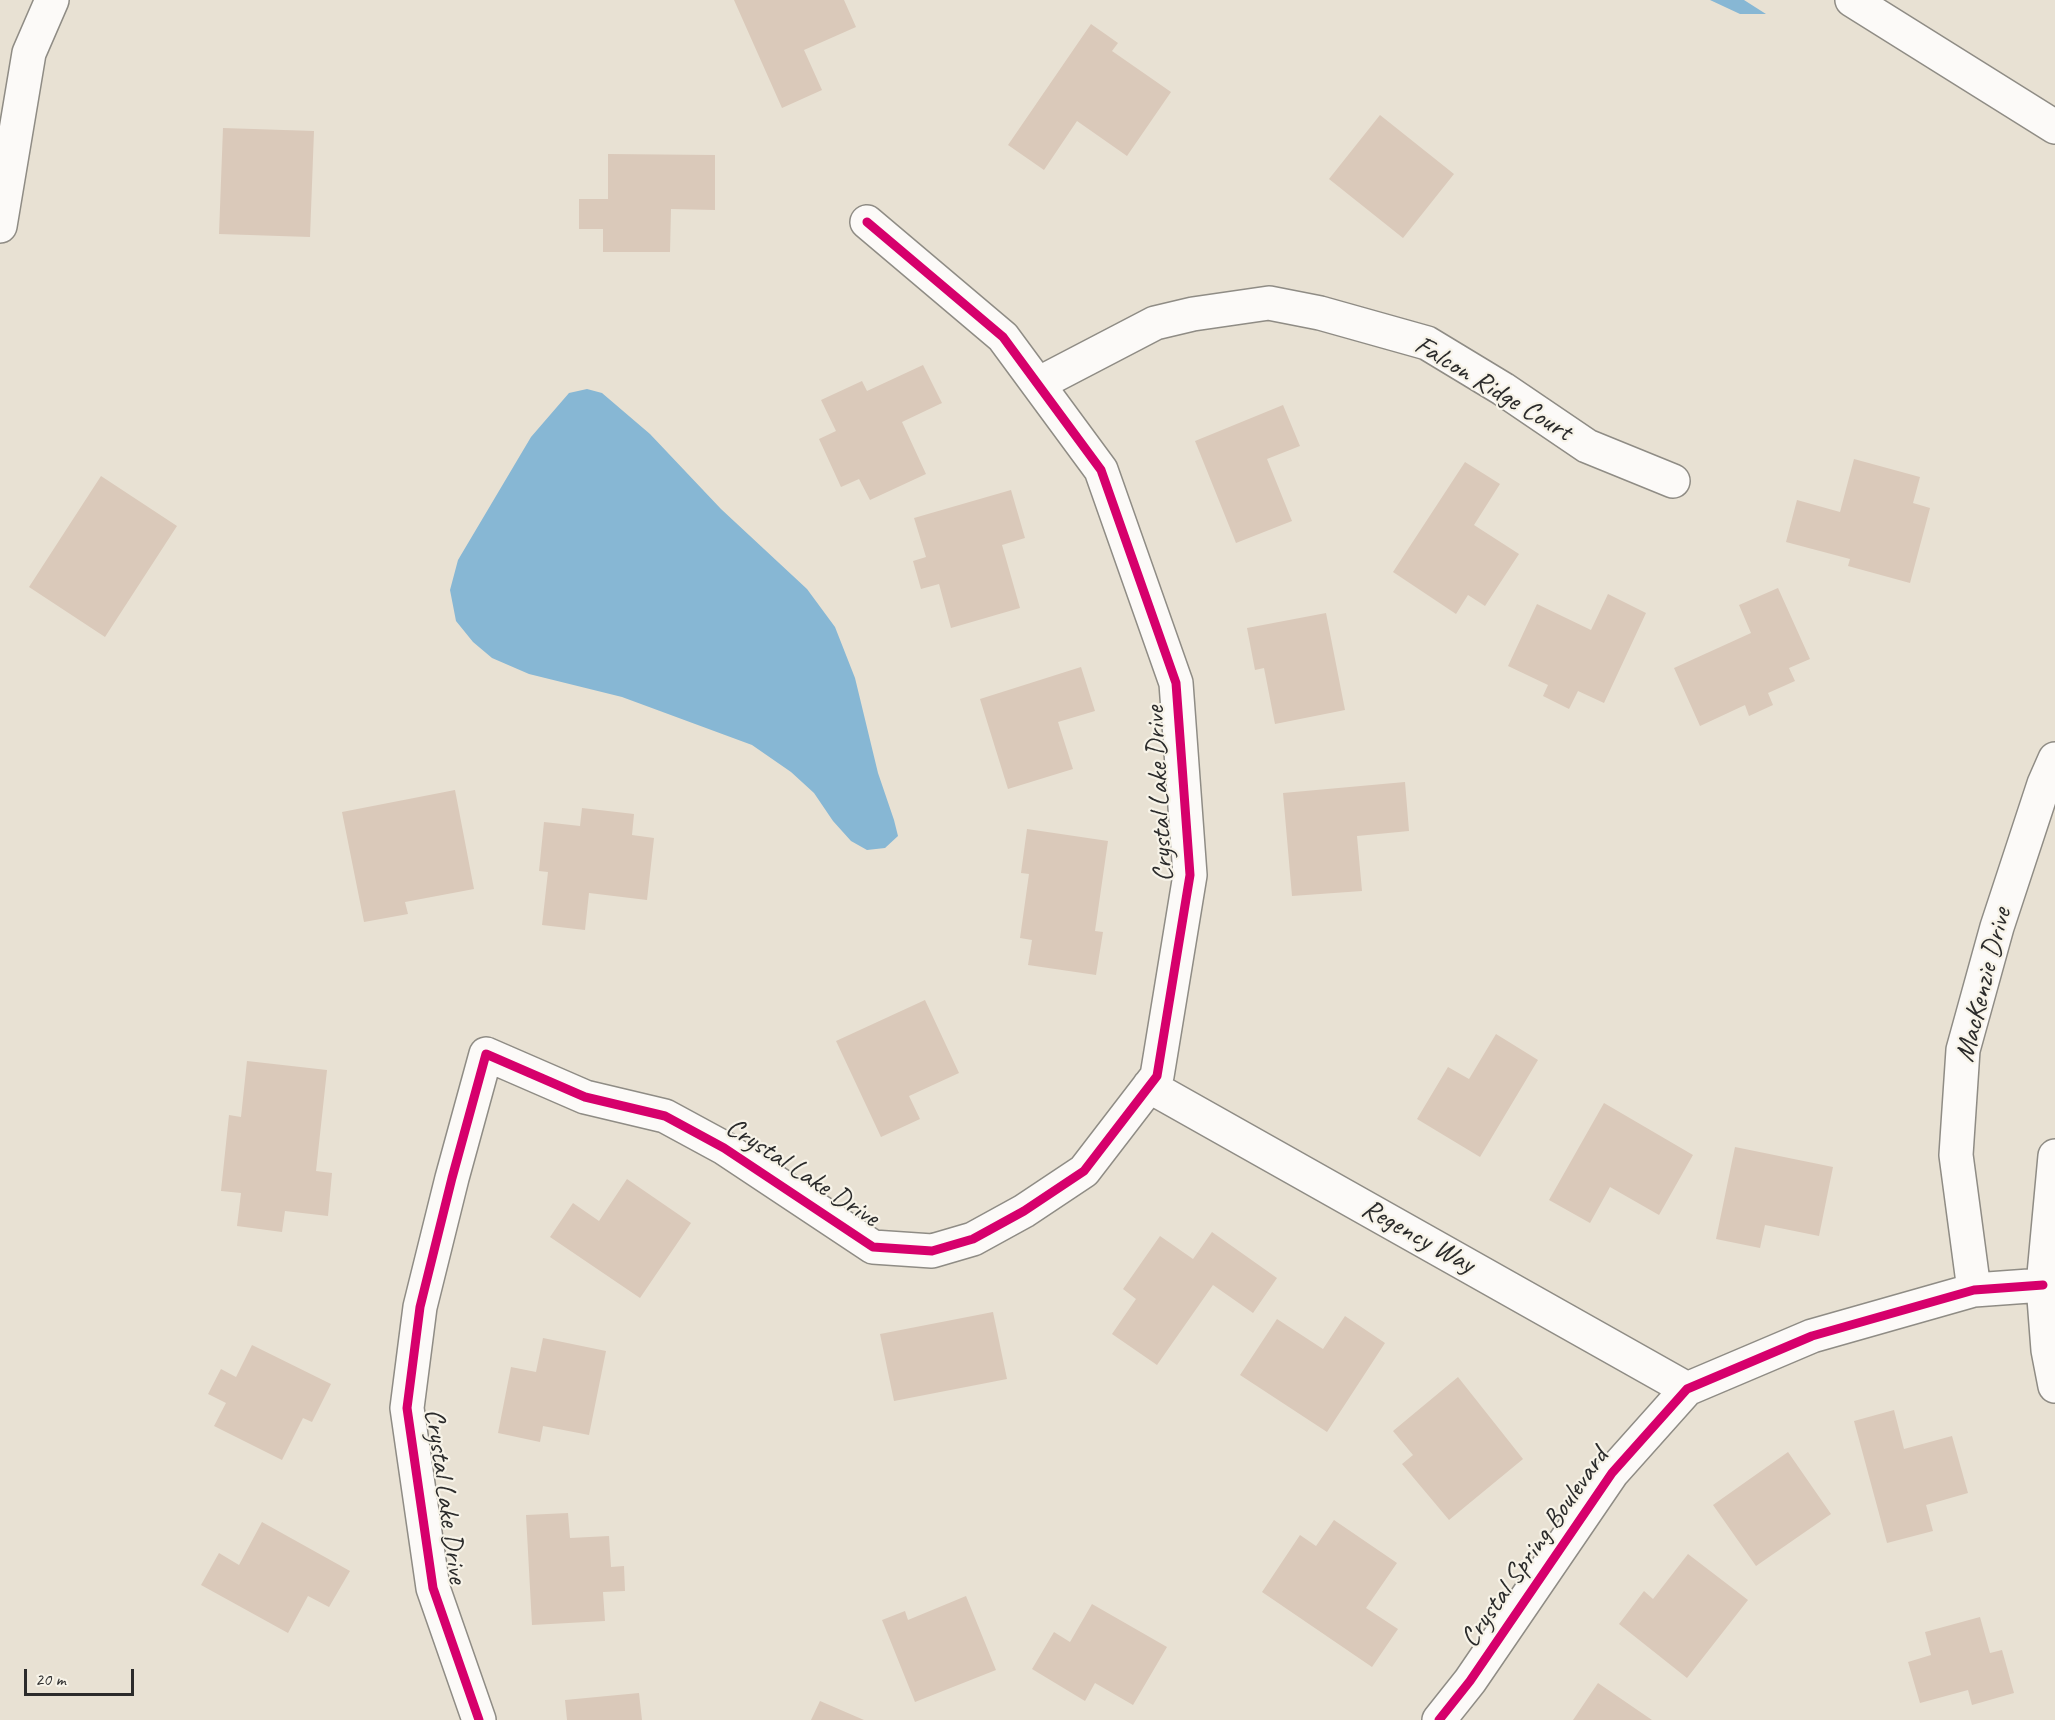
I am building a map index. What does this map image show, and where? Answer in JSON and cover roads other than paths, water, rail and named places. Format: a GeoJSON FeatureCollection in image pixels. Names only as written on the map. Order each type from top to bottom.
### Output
{"type":"FeatureCollection","features":[{"type":"Feature","properties":{"kind":"street"},"geometry":{"type":"LineString","coordinates":[[0,225],[29,53],[52,0]]}},
{"type":"Feature","properties":{"kind":"street"},"geometry":{"type":"LineString","coordinates":[[1852,0],[2055,127]]}},
{"type":"Feature","properties":{"kind":"street","name":"Crystal Lake Drive"},"geometry":{"type":"LineString","coordinates":[[479,1720],[433,1588],[407,1408],[420,1307],[486,1054],[585,1097],[666,1116],[724,1148],[873,1247],[932,1251],[973,1239],[1024,1211],[1084,1172],[1157,1076],[1190,875],[1176,683],[1101,470],[1003,337],[867,222]]}},
{"type":"Feature","properties":{"kind":"street","name":"Falcon Ridge Court"},"geometry":{"type":"LineString","coordinates":[[1038,384],[1155,323],[1193,314],[1269,303],[1320,312],[1427,343],[1503,389],[1587,446],[1673,481]]}},
{"type":"Feature","properties":{"kind":"street","name":"MacKenzie Drive"},"geometry":{"type":"LineString","coordinates":[[1974,1290],[1956,1155],[1963,1050],[1997,927],[2044,784],[2055,759]]}},
{"type":"Feature","properties":{"kind":"street","name":"Regency Way"},"geometry":{"type":"LineString","coordinates":[[1149,1086],[1687,1389]]}},
{"type":"Feature","properties":{"kind":"street"},"geometry":{"type":"LineString","coordinates":[[2055,1156],[2043,1285],[2048,1350],[2055,1386]]}},
{"type":"Feature","properties":{"kind":"street","name":"Crystal Spring Boulevard"},"geometry":{"type":"LineString","coordinates":[[1439,1720],[1470,1681],[1612,1473],[1687,1389],[1812,1336],[1974,1290],[2043,1285]]}},
{"type":"Feature","properties":{"kind":"water"},"geometry":{"type":"Polygon","coordinates":[[[1710,0],[1744,0],[1766,14],[1740,14],[1710,0]]]}},
{"type":"Feature","properties":{"kind":"water"},"geometry":{"type":"Polygon","coordinates":[[[587,389],[602,393],[650,434],[721,509],[807,589],[835,627],[855,678],[878,773],[898,836],[885,848],[867,850],[851,841],[833,821],[814,793],[791,772],[752,745],[622,697],[529,674],[492,658],[473,642],[456,621],[450,590],[458,560],[531,437],[569,393],[587,389]]]}}]}
